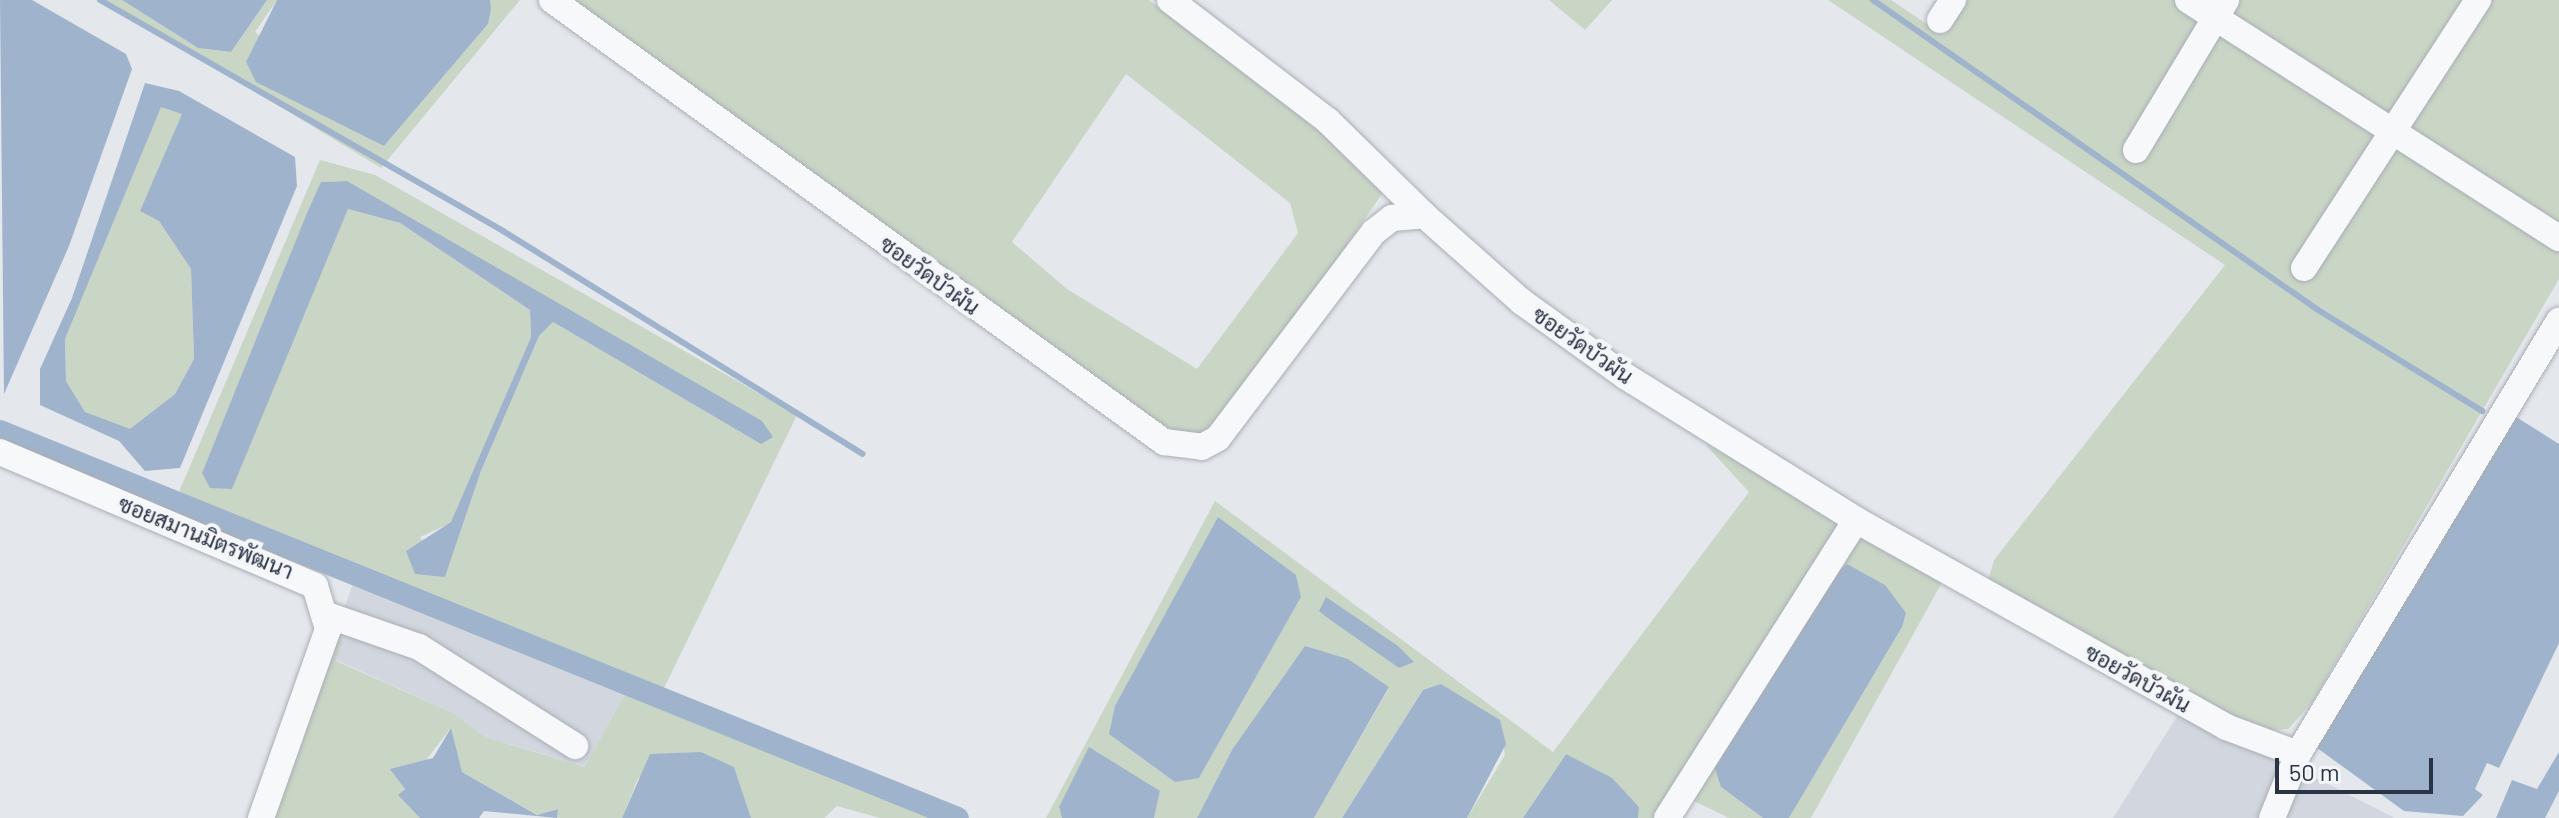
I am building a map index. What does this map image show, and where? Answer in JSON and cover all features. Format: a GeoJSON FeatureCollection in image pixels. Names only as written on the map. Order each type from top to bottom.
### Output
{"type":"FeatureCollection","features":[{"type":"Feature","properties":{"kind":"street","name":"ซอยวัดบัวผัน"},"geometry":{"type":"LineString","coordinates":[[552,0],[1135,424],[1182,448],[1202,447],[1234,421],[1374,232],[1392,218],[1424,215],[1522,302],[1625,376],[1856,520],[2226,727],[2298,754]]}},
{"type":"Feature","properties":{"kind":"street"},"geometry":{"type":"LineString","coordinates":[[1170,0],[1328,121],[1424,215]]}},
{"type":"Feature","properties":{"kind":"street"},"geometry":{"type":"LineString","coordinates":[[2188,0],[2221,9],[2393,131],[2559,238]]}},
{"type":"Feature","properties":{"kind":"street"},"geometry":{"type":"LineString","coordinates":[[2304,268],[2478,0]]}},
{"type":"Feature","properties":{"kind":"street"},"geometry":{"type":"LineString","coordinates":[[2136,150],[2221,9]]}},
{"type":"Feature","properties":{"kind":"street"},"geometry":{"type":"LineString","coordinates":[[2272,818],[2298,754],[2551,350],[2559,321]]}},
{"type":"Feature","properties":{"kind":"street","name":"ซอยสมานมิตรพัฒนา"},"geometry":{"type":"LineString","coordinates":[[0,452],[299,575],[315,586],[330,616]]}},
{"type":"Feature","properties":{"kind":"street"},"geometry":{"type":"LineString","coordinates":[[1667,818],[1856,520]]}},
{"type":"Feature","properties":{"kind":"street"},"geometry":{"type":"LineString","coordinates":[[261,818],[330,616],[419,647],[575,746]]}},
{"type":"Feature","properties":{"kind":"shaded area"},"geometry":{"type":"Polygon","coordinates":[[[354,581],[626,691],[586,767],[485,737],[453,713],[336,660],[334,636],[354,581]]]}},
{"type":"Feature","properties":{"kind":"shaded area"},"geometry":{"type":"Polygon","coordinates":[[[2181,710],[2395,818],[2113,818],[2181,710]]]}},
{"type":"Feature","properties":{"kind":"green space"},"geometry":{"type":"Polygon","coordinates":[[[105,0],[122,0],[198,48],[231,52],[267,0],[277,0],[255,32],[384,146],[488,24],[490,0],[520,0],[381,168],[105,0]]]}},
{"type":"Feature","properties":{"kind":"green space"},"geometry":{"type":"Polygon","coordinates":[[[567,0],[1149,0],[1345,151],[1384,191],[1238,402],[1209,435],[1176,431],[1139,414],[567,0]],[[1126,74],[1012,242],[1067,289],[1197,369],[1298,233],[1290,203],[1126,74]]]}},
{"type":"Feature","properties":{"kind":"green space"},"geometry":{"type":"Polygon","coordinates":[[[1549,0],[1612,0],[1585,30],[1549,0]]]}},
{"type":"Feature","properties":{"kind":"green space"},"geometry":{"type":"Polygon","coordinates":[[[1828,0],[1891,0],[1927,24],[1943,0],[2559,0],[2559,279],[2312,703],[2288,729],[2260,731],[1988,581],[1994,560],[2225,265],[1828,0]]]}},
{"type":"Feature","properties":{"kind":"green space"},"geometry":{"type":"Polygon","coordinates":[[[161,106],[183,114],[141,211],[159,221],[191,269],[194,360],[175,394],[130,430],[85,412],[66,381],[65,339],[161,106]]]}},
{"type":"Feature","properties":{"kind":"green space"},"geometry":{"type":"Polygon","coordinates":[[[320,160],[375,175],[797,415],[664,688],[961,809],[959,818],[880,818],[837,806],[824,818],[751,818],[734,767],[638,778],[622,818],[557,818],[557,809],[538,815],[462,772],[450,729],[399,795],[420,818],[273,818],[334,636],[342,640],[336,661],[453,713],[485,737],[585,767],[634,677],[176,499],[320,160]],[[347,181],[321,182],[202,473],[298,321],[348,209],[400,223],[530,310],[531,337],[451,523],[420,537],[445,577],[481,471],[539,336],[553,322],[761,444],[347,181]]]}},
{"type":"Feature","properties":{"kind":"green space"},"geometry":{"type":"Polygon","coordinates":[[[1704,443],[1944,579],[1811,818],[1789,818],[1902,627],[1721,787],[1763,818],[1729,818],[1692,800],[1677,818],[1638,818],[1639,807],[1566,754],[1523,818],[1467,818],[1505,755],[1500,720],[1423,690],[1342,818],[1314,818],[1389,688],[1232,750],[1197,818],[1154,818],[1160,791],[1059,807],[1062,818],[1046,818],[1215,501],[1553,752],[1749,492],[1704,443]],[[1296,575],[1199,778],[1301,597],[1296,575]]]}},
{"type":"Feature","properties":{"kind":"water"},"geometry":{"type":"Polygon","coordinates":[[[0,0],[32,0],[126,54],[132,69],[69,246],[4,394],[0,0]]]}},
{"type":"Feature","properties":{"kind":"water"},"geometry":{"type":"Polygon","coordinates":[[[122,0],[267,0],[231,52],[198,48],[122,0]]]}},
{"type":"Feature","properties":{"kind":"water"},"geometry":{"type":"Polygon","coordinates":[[[277,0],[490,0],[491,8],[488,24],[384,146],[256,82],[246,62],[277,0]]]}},
{"type":"Feature","properties":{"kind":"water"},"geometry":{"type":"Polygon","coordinates":[[[145,83],[179,91],[295,157],[297,186],[180,468],[145,471],[119,441],[40,405],[40,369],[72,298],[145,83]],[[161,107],[65,339],[66,381],[85,412],[130,429],[175,394],[194,359],[191,269],[159,221],[140,211],[182,114],[161,107]]]}},
{"type":"Feature","properties":{"kind":"water"},"geometry":{"type":"Polygon","coordinates":[[[347,181],[762,421],[773,437],[761,444],[553,322],[539,336],[481,471],[445,577],[415,574],[406,551],[451,522],[531,337],[530,310],[400,223],[348,209],[232,489],[210,488],[202,473],[307,213],[321,182],[347,181]]]}},
{"type":"Feature","properties":{"kind":"water"},"geometry":{"type":"Polygon","coordinates":[[[2513,415],[2559,444],[2559,643],[2499,768],[2487,763],[2475,789],[2483,795],[2463,816],[2404,811],[2313,745],[2513,415]]]}},
{"type":"Feature","properties":{"kind":"water"},"geometry":{"type":"Polygon","coordinates":[[[1218,517],[1296,575],[1301,597],[1199,778],[1175,782],[1109,734],[1115,706],[1218,517]]]}},
{"type":"Feature","properties":{"kind":"water"},"geometry":{"type":"Polygon","coordinates":[[[1847,564],[1885,585],[1906,613],[1902,627],[1789,818],[1763,818],[1721,787],[1713,762],[1823,585],[1847,564]]]}},
{"type":"Feature","properties":{"kind":"water"},"geometry":{"type":"Polygon","coordinates":[[[1326,597],[1398,646],[1414,662],[1399,668],[1329,619],[1319,611],[1326,597]]]}},
{"type":"Feature","properties":{"kind":"water"},"geometry":{"type":"Polygon","coordinates":[[[1305,646],[1348,659],[1389,687],[1314,818],[1197,818],[1232,750],[1305,646]]]}},
{"type":"Feature","properties":{"kind":"water"},"geometry":{"type":"Polygon","coordinates":[[[1441,684],[1500,720],[1506,744],[1467,818],[1342,818],[1423,690],[1441,684]]]}},
{"type":"Feature","properties":{"kind":"water"},"geometry":{"type":"Polygon","coordinates":[[[451,728],[462,772],[537,815],[558,809],[557,818],[484,811],[479,818],[420,818],[398,795],[405,789],[390,769],[433,758],[451,728]]]}},
{"type":"Feature","properties":{"kind":"water"},"geometry":{"type":"Polygon","coordinates":[[[1089,747],[1160,791],[1154,818],[1062,818],[1059,807],[1089,747]]]}},
{"type":"Feature","properties":{"kind":"water"},"geometry":{"type":"Polygon","coordinates":[[[701,752],[734,767],[751,818],[622,818],[650,754],[701,752]]]}},
{"type":"Feature","properties":{"kind":"water"},"geometry":{"type":"Polygon","coordinates":[[[2559,752],[2559,791],[2545,818],[2496,818],[2512,780],[2537,789],[2559,752]]]}},
{"type":"Feature","properties":{"kind":"water"},"geometry":{"type":"Polygon","coordinates":[[[1566,754],[1612,778],[1639,807],[1638,818],[1523,818],[1566,754]]]}},
{"type":"Feature","properties":{"kind":"waterway"},"geometry":{"type":"LineString","coordinates":[[100,0],[503,231],[862,454]]}},
{"type":"Feature","properties":{"kind":"waterway"},"geometry":{"type":"LineString","coordinates":[[1873,0],[2318,310],[2482,411]]}},
{"type":"Feature","properties":{"kind":"waterway"},"geometry":{"type":"LineString","coordinates":[[0,431],[958,818]]}}]}
